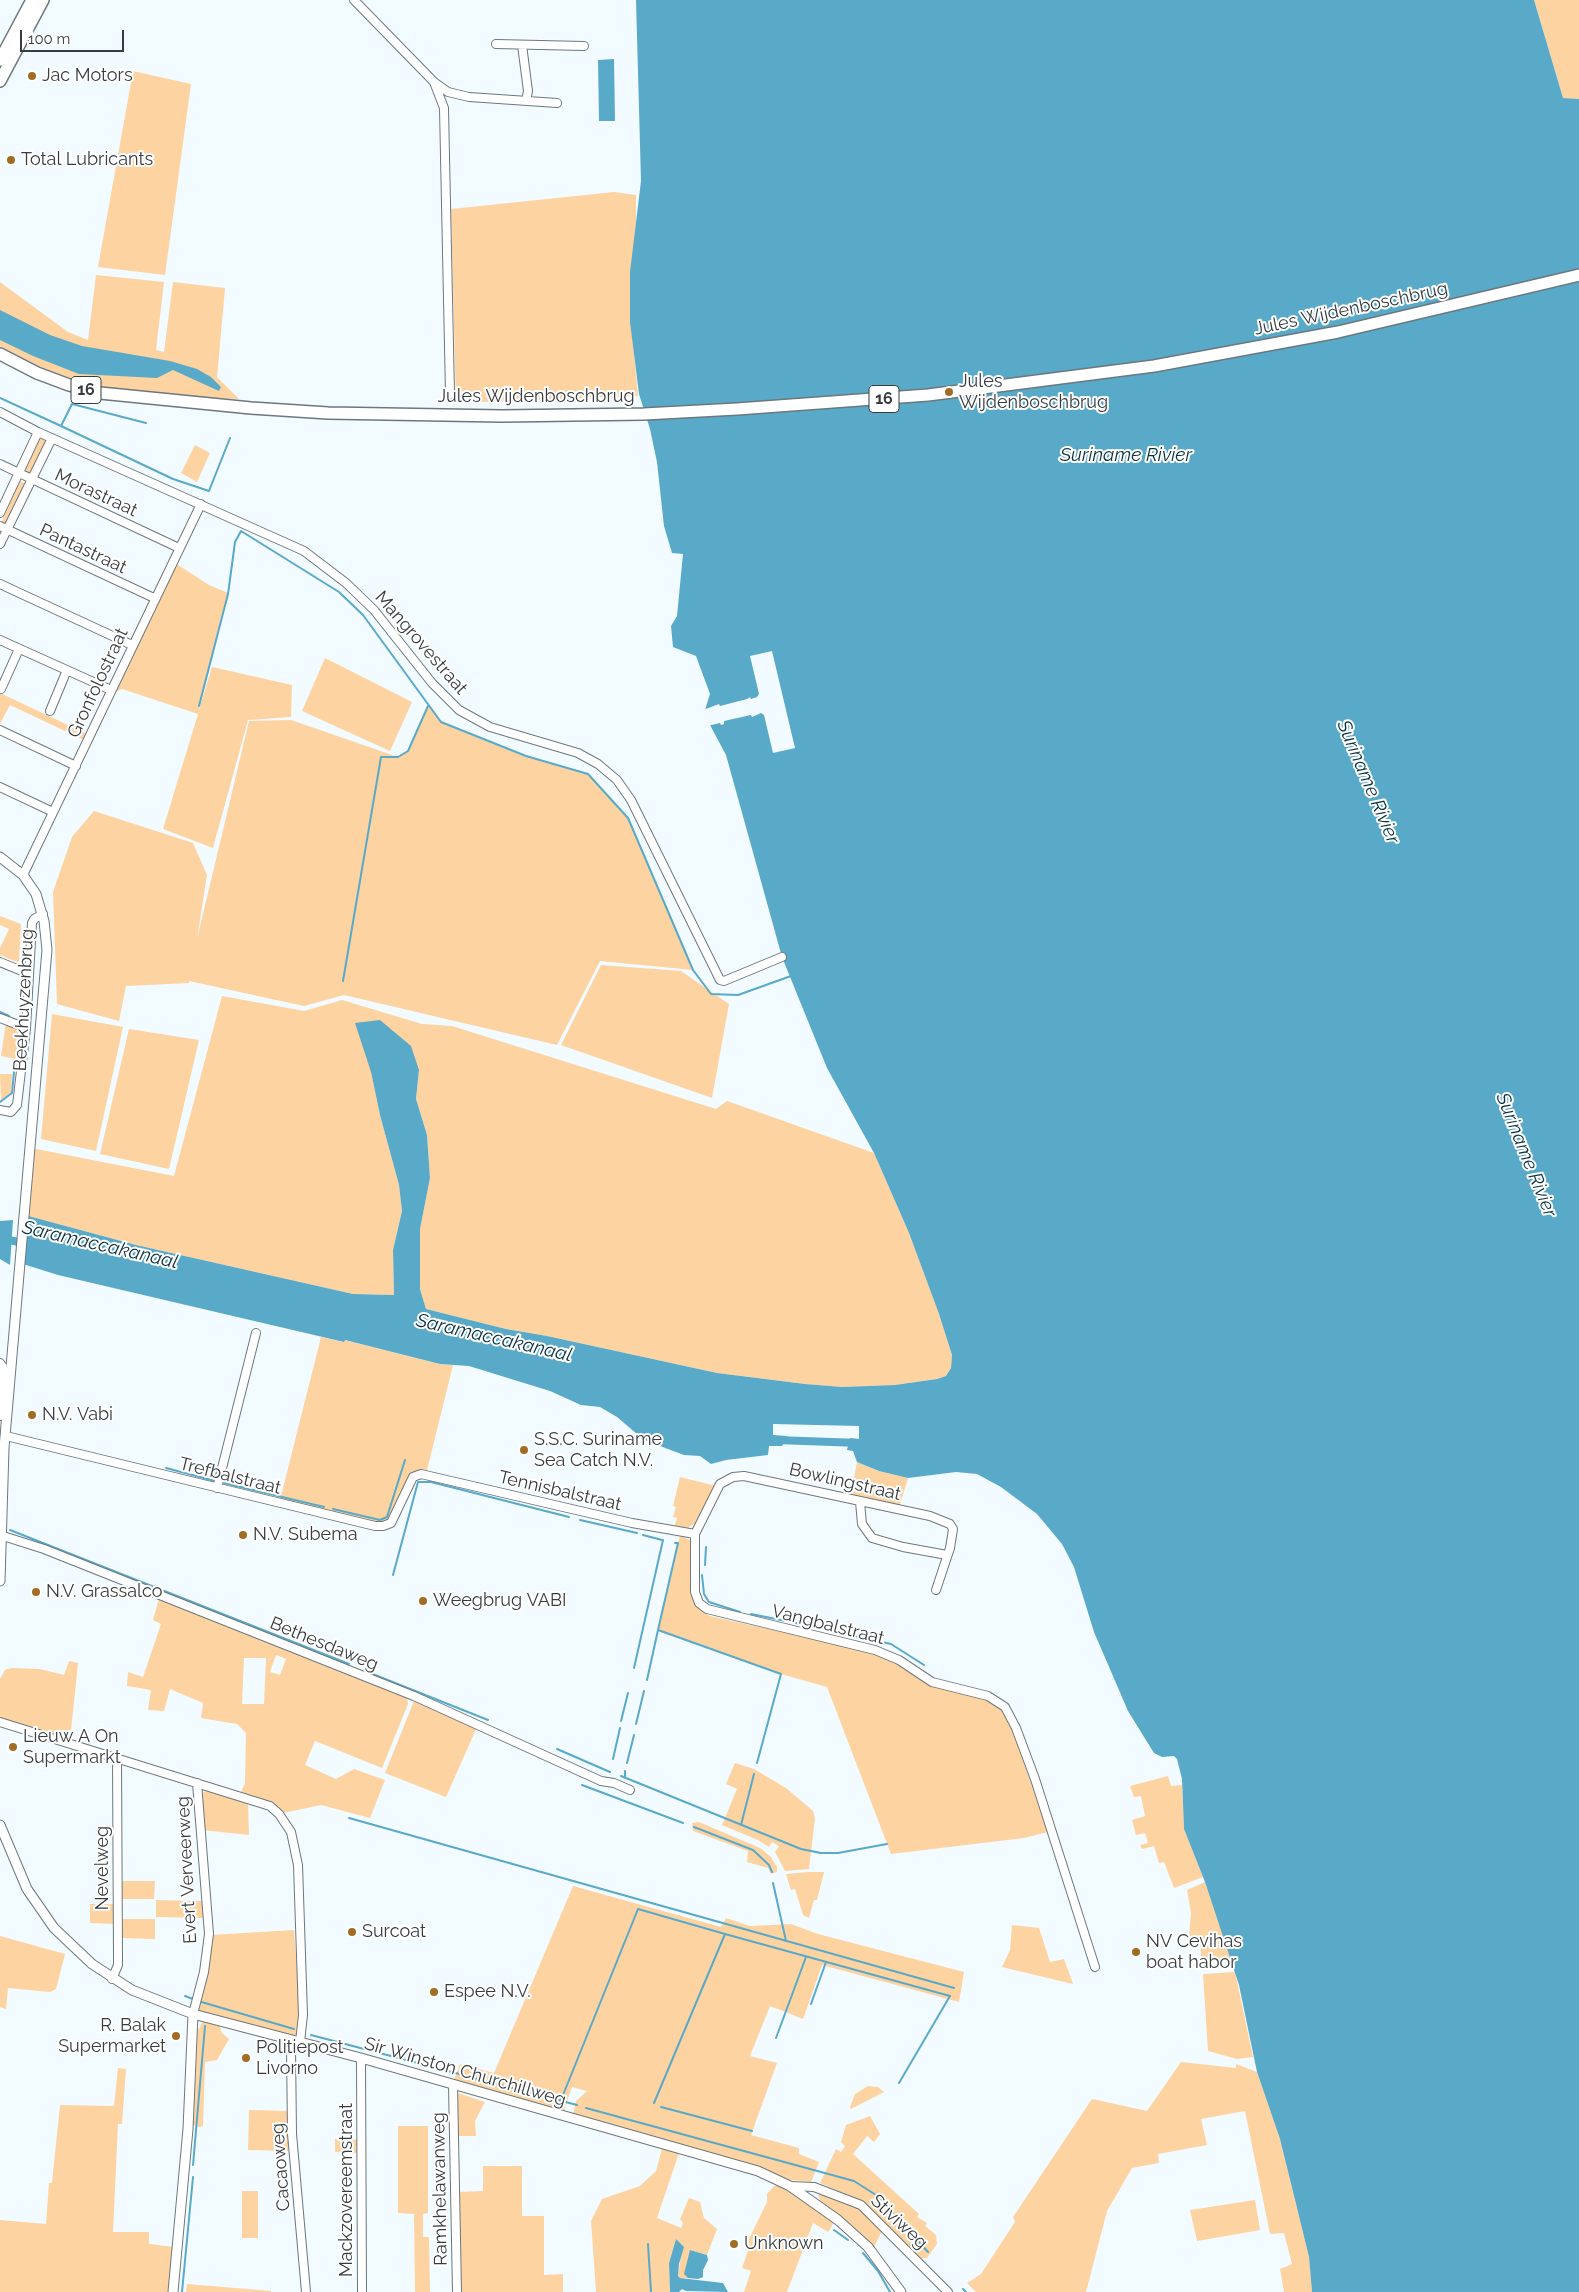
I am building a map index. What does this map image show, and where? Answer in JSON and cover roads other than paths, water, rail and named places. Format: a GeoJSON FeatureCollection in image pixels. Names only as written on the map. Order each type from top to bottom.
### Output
{"type":"FeatureCollection","features":[{"type":"Feature","properties":{"kind":"main road"},"geometry":{"type":"LineString","coordinates":[[0,60],[32,0]]}},
{"type":"Feature","properties":{"kind":"main road"},"geometry":{"type":"LineString","coordinates":[[0,81],[43,0]]}},
{"type":"Feature","properties":{"kind":"main road","name":"Jules Wijdenboschbrug"},"geometry":{"type":"LineString","coordinates":[[0,354],[37,373],[69,385],[100,393],[178,402],[328,413],[502,416],[644,414],[728,410],[928,395],[1065,378],[1213,356],[1419,314],[1579,274]]}},
{"type":"Feature","properties":{"kind":"street"},"geometry":{"type":"LineString","coordinates":[[354,0],[434,82],[448,92],[458,96],[557,103]]}},
{"type":"Feature","properties":{"kind":"street"},"geometry":{"type":"LineString","coordinates":[[496,44],[584,46]]}},
{"type":"Feature","properties":{"kind":"street"},"geometry":{"type":"LineString","coordinates":[[522,45],[528,91],[526,101]]}},
{"type":"Feature","properties":{"kind":"street"},"geometry":{"type":"LineString","coordinates":[[434,82],[444,108],[450,394]]}},
{"type":"Feature","properties":{"kind":"street","name":"Mangrovestraat"},"geometry":{"type":"LineString","coordinates":[[0,412],[38,432],[304,551],[346,583],[374,610],[432,683],[459,710],[490,727],[578,753],[598,764],[617,780],[631,800],[720,980],[727,980],[782,957]]}},
{"type":"Feature","properties":{"kind":"street"},"geometry":{"type":"LineString","coordinates":[[0,513],[38,432]]}},
{"type":"Feature","properties":{"kind":"street"},"geometry":{"type":"LineString","coordinates":[[0,544],[4,528],[32,480],[52,438]]}},
{"type":"Feature","properties":{"kind":"street","name":"Morastraat"},"geometry":{"type":"LineString","coordinates":[[0,464],[179,548]]}},
{"type":"Feature","properties":{"kind":"street","name":"Gronfolostraat"},"geometry":{"type":"LineString","coordinates":[[23,875],[154,598],[201,504]]}},
{"type":"Feature","properties":{"kind":"street","name":"Pantastraat"},"geometry":{"type":"LineString","coordinates":[[4,528],[154,598]]}},
{"type":"Feature","properties":{"kind":"street"},"geometry":{"type":"LineString","coordinates":[[0,584],[132,645]]}},
{"type":"Feature","properties":{"kind":"street"},"geometry":{"type":"LineString","coordinates":[[0,640],[111,690]]}},
{"type":"Feature","properties":{"kind":"street"},"geometry":{"type":"LineString","coordinates":[[1,689],[19,649]]}},
{"type":"Feature","properties":{"kind":"street"},"geometry":{"type":"LineString","coordinates":[[50,711],[67,670]]}},
{"type":"Feature","properties":{"kind":"street"},"geometry":{"type":"LineString","coordinates":[[0,730],[76,766]]}},
{"type":"Feature","properties":{"kind":"street"},"geometry":{"type":"LineString","coordinates":[[0,787],[53,812]]}},
{"type":"Feature","properties":{"kind":"street"},"geometry":{"type":"LineString","coordinates":[[0,858],[23,875]]}},
{"type":"Feature","properties":{"kind":"street","name":"Beekhuyzenbrug"},"geometry":{"type":"LineString","coordinates":[[4,1431],[47,950],[43,914],[36,894],[23,875]]}},
{"type":"Feature","properties":{"kind":"street"},"geometry":{"type":"LineString","coordinates":[[0,1110],[10,1112],[18,1105],[26,1028],[32,923],[34,919],[43,914]]}},
{"type":"Feature","properties":{"kind":"street"},"geometry":{"type":"LineString","coordinates":[[0,962],[29,974]]}},
{"type":"Feature","properties":{"kind":"street"},"geometry":{"type":"LineString","coordinates":[[0,1018],[26,1028]]}},
{"type":"Feature","properties":{"kind":"street"},"geometry":{"type":"LineString","coordinates":[[217,1488],[256,1333]]}},
{"type":"Feature","properties":{"kind":"street"},"geometry":{"type":"LineString","coordinates":[[0,1363],[3,1367],[3,1381],[0,1416]]}},
{"type":"Feature","properties":{"kind":"street"},"geometry":{"type":"LineString","coordinates":[[0,1581],[2,1447],[4,1431]]}},
{"type":"Feature","properties":{"kind":"street","name":"Trefbalstraat"},"geometry":{"type":"LineString","coordinates":[[4,1431],[285,1506],[383,1526],[391,1523],[413,1476],[418,1474]]}},
{"type":"Feature","properties":{"kind":"street","name":"Tennisbalstraat"},"geometry":{"type":"LineString","coordinates":[[418,1474],[632,1523],[695,1534]]}},
{"type":"Feature","properties":{"kind":"street","name":"Bowlingstraat"},"geometry":{"type":"LineString","coordinates":[[695,1534],[716,1489],[726,1480],[733,1477],[755,1477],[860,1502],[930,1516],[950,1524],[953,1529],[948,1555],[936,1590]]}},
{"type":"Feature","properties":{"kind":"street"},"geometry":{"type":"LineString","coordinates":[[860,1502],[862,1524],[872,1538],[903,1547],[948,1555]]}},
{"type":"Feature","properties":{"kind":"street","name":"Vangbalstraat"},"geometry":{"type":"LineString","coordinates":[[695,1534],[695,1592],[699,1603],[707,1610],[875,1650],[899,1660],[932,1682],[988,1696],[1006,1707],[1035,1779],[1095,1967]]}},
{"type":"Feature","properties":{"kind":"street","name":"Bethesdaweg"},"geometry":{"type":"LineString","coordinates":[[1,1535],[414,1696],[601,1781],[614,1782],[630,1790]]}},
{"type":"Feature","properties":{"kind":"street","name":"Cacaoweg"},"geometry":{"type":"LineString","coordinates":[[0,1722],[118,1757],[270,1806],[279,1814],[291,1832],[298,1865],[303,2015],[296,2041],[291,2048],[292,2134],[306,2292]]}},
{"type":"Feature","properties":{"kind":"street","name":"Nevelweg"},"geometry":{"type":"LineString","coordinates":[[112,1979],[118,1965],[118,1757]]}},
{"type":"Feature","properties":{"kind":"street","name":"Evert Verveerweg"},"geometry":{"type":"LineString","coordinates":[[193,2014],[204,1972],[209,1934],[197,1783]]}},
{"type":"Feature","properties":{"kind":"street","name":"Sir Winston Churchillweg"},"geometry":{"type":"LineString","coordinates":[[0,1825],[27,1889],[39,1908],[72,1946],[112,1979],[148,1997],[193,2014],[361,2058],[758,2172],[790,2186],[838,2220],[868,2248],[902,2292]]}},
{"type":"Feature","properties":{"kind":"street"},"geometry":{"type":"LineString","coordinates":[[173,2292],[188,2129],[193,2014]]}},
{"type":"Feature","properties":{"kind":"street","name":"Mackzovereemstraat"},"geometry":{"type":"LineString","coordinates":[[361,2058],[362,2292]]}},
{"type":"Feature","properties":{"kind":"street","name":"Ramkhelawanweg"},"geometry":{"type":"LineString","coordinates":[[453,2085],[457,2292]]}},
{"type":"Feature","properties":{"kind":"street","name":"Stiviweg"},"geometry":{"type":"LineString","coordinates":[[790,2186],[814,2187],[861,2205],[948,2292]]}},
{"type":"Feature","properties":{"kind":"water","name":"Suriname Rivier"},"geometry":{"type":"Polygon","coordinates":[[[636,0],[1534,0],[1563,98],[1579,99],[1579,2292],[1312,2292],[1309,2257],[1280,2139],[1257,2072],[1239,1985],[1205,1882],[1184,1829],[1182,1779],[1177,1759],[1174,1756],[1162,1757],[1154,1753],[1128,1711],[1094,1632],[1074,1567],[1062,1544],[1037,1514],[1001,1487],[977,1474],[956,1472],[908,1478],[879,1471],[857,1462],[853,1451],[847,1450],[850,1438],[859,1439],[859,1426],[773,1424],[773,1435],[787,1436],[782,1446],[769,1446],[768,1455],[726,1460],[711,1464],[700,1456],[684,1455],[644,1440],[617,1417],[600,1407],[581,1405],[550,1391],[469,1366],[440,1364],[345,1340],[344,1342],[58,1275],[23,1264],[21,1214],[136,1245],[353,1294],[394,1295],[393,1250],[402,1211],[399,1185],[380,1115],[371,1072],[355,1023],[380,1020],[411,1046],[419,1070],[416,1099],[427,1135],[430,1178],[420,1229],[420,1289],[426,1309],[506,1329],[547,1336],[717,1373],[805,1384],[842,1387],[895,1385],[937,1379],[946,1376],[951,1368],[952,1355],[909,1233],[874,1153],[827,1068],[782,957],[726,755],[710,725],[705,710],[710,694],[696,656],[673,647],[671,626],[677,616],[683,554],[672,553],[664,526],[657,462],[650,429],[639,394],[630,322],[630,272],[641,181],[636,0]]]}},
{"type":"Feature","properties":{"kind":"water"},"geometry":{"type":"Polygon","coordinates":[[[614,59],[615,121],[599,121],[598,60],[614,59]]]}},
{"type":"Feature","properties":{"kind":"water"},"geometry":{"type":"Polygon","coordinates":[[[0,310],[50,335],[82,346],[170,361],[197,369],[211,377],[221,387],[219,391],[173,370],[157,378],[79,374],[33,356],[0,340],[0,310]]]}},
{"type":"Feature","properties":{"kind":"water"},"geometry":{"type":"Polygon","coordinates":[[[13,1220],[10,1265],[0,1259],[0,1221],[13,1220]]]}},
{"type":"Feature","properties":{"kind":"water"},"geometry":{"type":"Polygon","coordinates":[[[676,2239],[684,2247],[678,2276],[680,2278],[723,2283],[728,2292],[686,2291],[682,2289],[679,2292],[670,2292],[669,2263],[676,2239]]]}},
{"type":"Feature","properties":{"kind":"water"},"geometry":{"type":"Polygon","coordinates":[[[690,2250],[707,2255],[708,2260],[703,2270],[703,2277],[698,2279],[688,2278],[684,2274],[690,2250]]]}},
{"type":"Feature","properties":{"kind":"waterway"},"geometry":{"type":"LineString","coordinates":[[0,398],[61,426]]}},
{"type":"Feature","properties":{"kind":"waterway"},"geometry":{"type":"LineString","coordinates":[[146,423],[72,404],[61,426],[173,479],[209,491],[230,438]]}},
{"type":"Feature","properties":{"kind":"waterway"},"geometry":{"type":"LineString","coordinates":[[228,594],[235,542],[241,531],[339,592],[363,615],[441,722],[526,756],[588,774],[628,818],[693,970],[711,994],[738,995],[791,976]]}},
{"type":"Feature","properties":{"kind":"waterway"},"geometry":{"type":"LineString","coordinates":[[199,706],[228,594]]}},
{"type":"Feature","properties":{"kind":"waterway"},"geometry":{"type":"LineString","coordinates":[[343,981],[381,757],[398,757],[408,751],[428,706]]}},
{"type":"Feature","properties":{"kind":"waterway"},"geometry":{"type":"LineString","coordinates":[[0,1012],[9,1016]]}},
{"type":"Feature","properties":{"kind":"waterway"},"geometry":{"type":"LineString","coordinates":[[0,1102],[12,1093],[14,1072]]}},
{"type":"Feature","properties":{"kind":"waterway","name":"Saramaccakanaal"},"geometry":{"type":"LineString","coordinates":[[0,1238],[27,1244]]}},
{"type":"Feature","properties":{"kind":"waterway"},"geometry":{"type":"LineString","coordinates":[[776,1440],[859,1443]]}},
{"type":"Feature","properties":{"kind":"waterway"},"geometry":{"type":"LineString","coordinates":[[333,1509],[380,1520],[387,1517],[405,1460]]}},
{"type":"Feature","properties":{"kind":"waterway"},"geometry":{"type":"LineString","coordinates":[[166,1468],[215,1481]]}},
{"type":"Feature","properties":{"kind":"waterway"},"geometry":{"type":"LineString","coordinates":[[393,1575],[418,1482],[431,1482],[569,1517]]}},
{"type":"Feature","properties":{"kind":"waterway"},"geometry":{"type":"LineString","coordinates":[[224,1483],[324,1507]]}},
{"type":"Feature","properties":{"kind":"waterway"},"geometry":{"type":"LineString","coordinates":[[580,1520],[637,1533]]}},
{"type":"Feature","properties":{"kind":"waterway"},"geometry":{"type":"LineString","coordinates":[[10,1530],[349,1664]]}},
{"type":"Feature","properties":{"kind":"waterway"},"geometry":{"type":"LineString","coordinates":[[643,1535],[662,1540]]}},
{"type":"Feature","properties":{"kind":"waterway"},"geometry":{"type":"LineString","coordinates":[[634,1668],[663,1540]]}},
{"type":"Feature","properties":{"kind":"waterway"},"geometry":{"type":"LineString","coordinates":[[658,1630],[678,1543],[675,1543]]}},
{"type":"Feature","properties":{"kind":"waterway"},"geometry":{"type":"LineString","coordinates":[[705,1565],[706,1547]]}},
{"type":"Feature","properties":{"kind":"waterway"},"geometry":{"type":"LineString","coordinates":[[702,1575],[704,1594],[709,1602],[740,1612]]}},
{"type":"Feature","properties":{"kind":"waterway"},"geometry":{"type":"LineString","coordinates":[[751,1614],[821,1628]]}},
{"type":"Feature","properties":{"kind":"waterway"},"geometry":{"type":"LineString","coordinates":[[647,1680],[658,1630],[781,1674],[757,1763]]}},
{"type":"Feature","properties":{"kind":"waterway"},"geometry":{"type":"LineString","coordinates":[[841,1633],[891,1644],[924,1665]]}},
{"type":"Feature","properties":{"kind":"waterway"},"geometry":{"type":"LineString","coordinates":[[365,1671],[488,1720]]}},
{"type":"Feature","properties":{"kind":"waterway"},"geometry":{"type":"LineString","coordinates":[[636,1724],[644,1691]]}},
{"type":"Feature","properties":{"kind":"waterway"},"geometry":{"type":"LineString","coordinates":[[621,1721],[628,1693]]}},
{"type":"Feature","properties":{"kind":"waterway"},"geometry":{"type":"LineString","coordinates":[[613,1759],[620,1728]]}},
{"type":"Feature","properties":{"kind":"waterway"},"geometry":{"type":"LineString","coordinates":[[627,1763],[634,1735]]}},
{"type":"Feature","properties":{"kind":"waterway"},"geometry":{"type":"LineString","coordinates":[[557,1749],[610,1772]]}},
{"type":"Feature","properties":{"kind":"waterway"},"geometry":{"type":"LineString","coordinates":[[625,1771],[625,1777]]}},
{"type":"Feature","properties":{"kind":"waterway"},"geometry":{"type":"LineString","coordinates":[[741,1825],[754,1774]]}},
{"type":"Feature","properties":{"kind":"waterway"},"geometry":{"type":"LineString","coordinates":[[621,1776],[801,1849],[821,1853],[838,1853],[887,1844]]}},
{"type":"Feature","properties":{"kind":"waterway"},"geometry":{"type":"LineString","coordinates":[[582,1785],[683,1823]]}},
{"type":"Feature","properties":{"kind":"waterway"},"geometry":{"type":"LineString","coordinates":[[349,1818],[954,1988]]}},
{"type":"Feature","properties":{"kind":"waterway"},"geometry":{"type":"LineString","coordinates":[[694,1827],[753,1850],[769,1865],[772,1872]]}},
{"type":"Feature","properties":{"kind":"waterway"},"geometry":{"type":"LineString","coordinates":[[773,1883],[786,1941]]}},
{"type":"Feature","properties":{"kind":"waterway"},"geometry":{"type":"LineString","coordinates":[[561,2100],[638,1909],[725,1934],[654,2103]]}},
{"type":"Feature","properties":{"kind":"waterway"},"geometry":{"type":"LineString","coordinates":[[725,1934],[950,1996],[899,2083]]}},
{"type":"Feature","properties":{"kind":"waterway"},"geometry":{"type":"LineString","coordinates":[[776,2038],[806,1957]]}},
{"type":"Feature","properties":{"kind":"waterway"},"geometry":{"type":"LineString","coordinates":[[811,2004],[826,1962]]}},
{"type":"Feature","properties":{"kind":"waterway"},"geometry":{"type":"LineString","coordinates":[[185,1996],[193,1999]]}},
{"type":"Feature","properties":{"kind":"waterway"},"geometry":{"type":"LineString","coordinates":[[198,2001],[294,2029]]}},
{"type":"Feature","properties":{"kind":"waterway"},"geometry":{"type":"LineString","coordinates":[[193,2165],[205,2026]]}},
{"type":"Feature","properties":{"kind":"waterway"},"geometry":{"type":"LineString","coordinates":[[311,2035],[577,2105]]}},
{"type":"Feature","properties":{"kind":"waterway"},"geometry":{"type":"LineString","coordinates":[[661,2107],[752,2131]]}},
{"type":"Feature","properties":{"kind":"waterway"},"geometry":{"type":"LineString","coordinates":[[586,2108],[854,2181],[876,2195],[928,2252]]}},
{"type":"Feature","properties":{"kind":"waterway"},"geometry":{"type":"LineString","coordinates":[[182,2292],[193,2177]]}},
{"type":"Feature","properties":{"kind":"waterway"},"geometry":{"type":"LineString","coordinates":[[834,2230],[848,2240]]}},
{"type":"Feature","properties":{"kind":"waterway"},"geometry":{"type":"LineString","coordinates":[[648,2244],[651,2292]]}},
{"type":"Feature","properties":{"kind":"waterway"},"geometry":{"type":"LineString","coordinates":[[863,2253],[878,2271],[890,2292]]}},
{"type":"Feature","properties":{"kind":"waterway"},"geometry":{"type":"LineString","coordinates":[[963,2289],[966,2292]]}},
{"type":"Feature","properties":{"kind":"place","name":"Jac Motors"},"geometry":{"type":"Point","coordinates":[32,76]}},
{"type":"Feature","properties":{"kind":"place","name":"Total Lubricants"},"geometry":{"type":"Point","coordinates":[11,160]}},
{"type":"Feature","properties":{"kind":"place","name":"Jules Wijdenboschbrug"},"geometry":{"type":"Point","coordinates":[949,392]}},
{"type":"Feature","properties":{"kind":"place","name":"N.V. Vabi"},"geometry":{"type":"Point","coordinates":[32,1415]}},
{"type":"Feature","properties":{"kind":"place","name":"S.S.C. Suriname Sea Catch N.V."},"geometry":{"type":"Point","coordinates":[524,1450]}},
{"type":"Feature","properties":{"kind":"place","name":"N.V. Subema"},"geometry":{"type":"Point","coordinates":[243,1535]}},
{"type":"Feature","properties":{"kind":"place","name":"N.V. Grassalco"},"geometry":{"type":"Point","coordinates":[36,1592]}},
{"type":"Feature","properties":{"kind":"place","name":"Weegbrug VABI"},"geometry":{"type":"Point","coordinates":[423,1601]}},
{"type":"Feature","properties":{"kind":"place","name":"Lieuw A On Supermarkt"},"geometry":{"type":"Point","coordinates":[13,1747]}},
{"type":"Feature","properties":{"kind":"place","name":"Surcoat"},"geometry":{"type":"Point","coordinates":[352,1932]}},
{"type":"Feature","properties":{"kind":"place","name":"NV Cevihas boat habor"},"geometry":{"type":"Point","coordinates":[1136,1952]}},
{"type":"Feature","properties":{"kind":"place","name":"Espee N.V."},"geometry":{"type":"Point","coordinates":[434,1992]}},
{"type":"Feature","properties":{"kind":"place","name":"R. Balak Supermarket"},"geometry":{"type":"Point","coordinates":[176,2036]}},
{"type":"Feature","properties":{"kind":"place","name":"Politiepost Livorno"},"geometry":{"type":"Point","coordinates":[246,2058]}},
{"type":"Feature","properties":{"kind":"place","name":"Unknown"},"geometry":{"type":"Point","coordinates":[734,2244]}}]}
